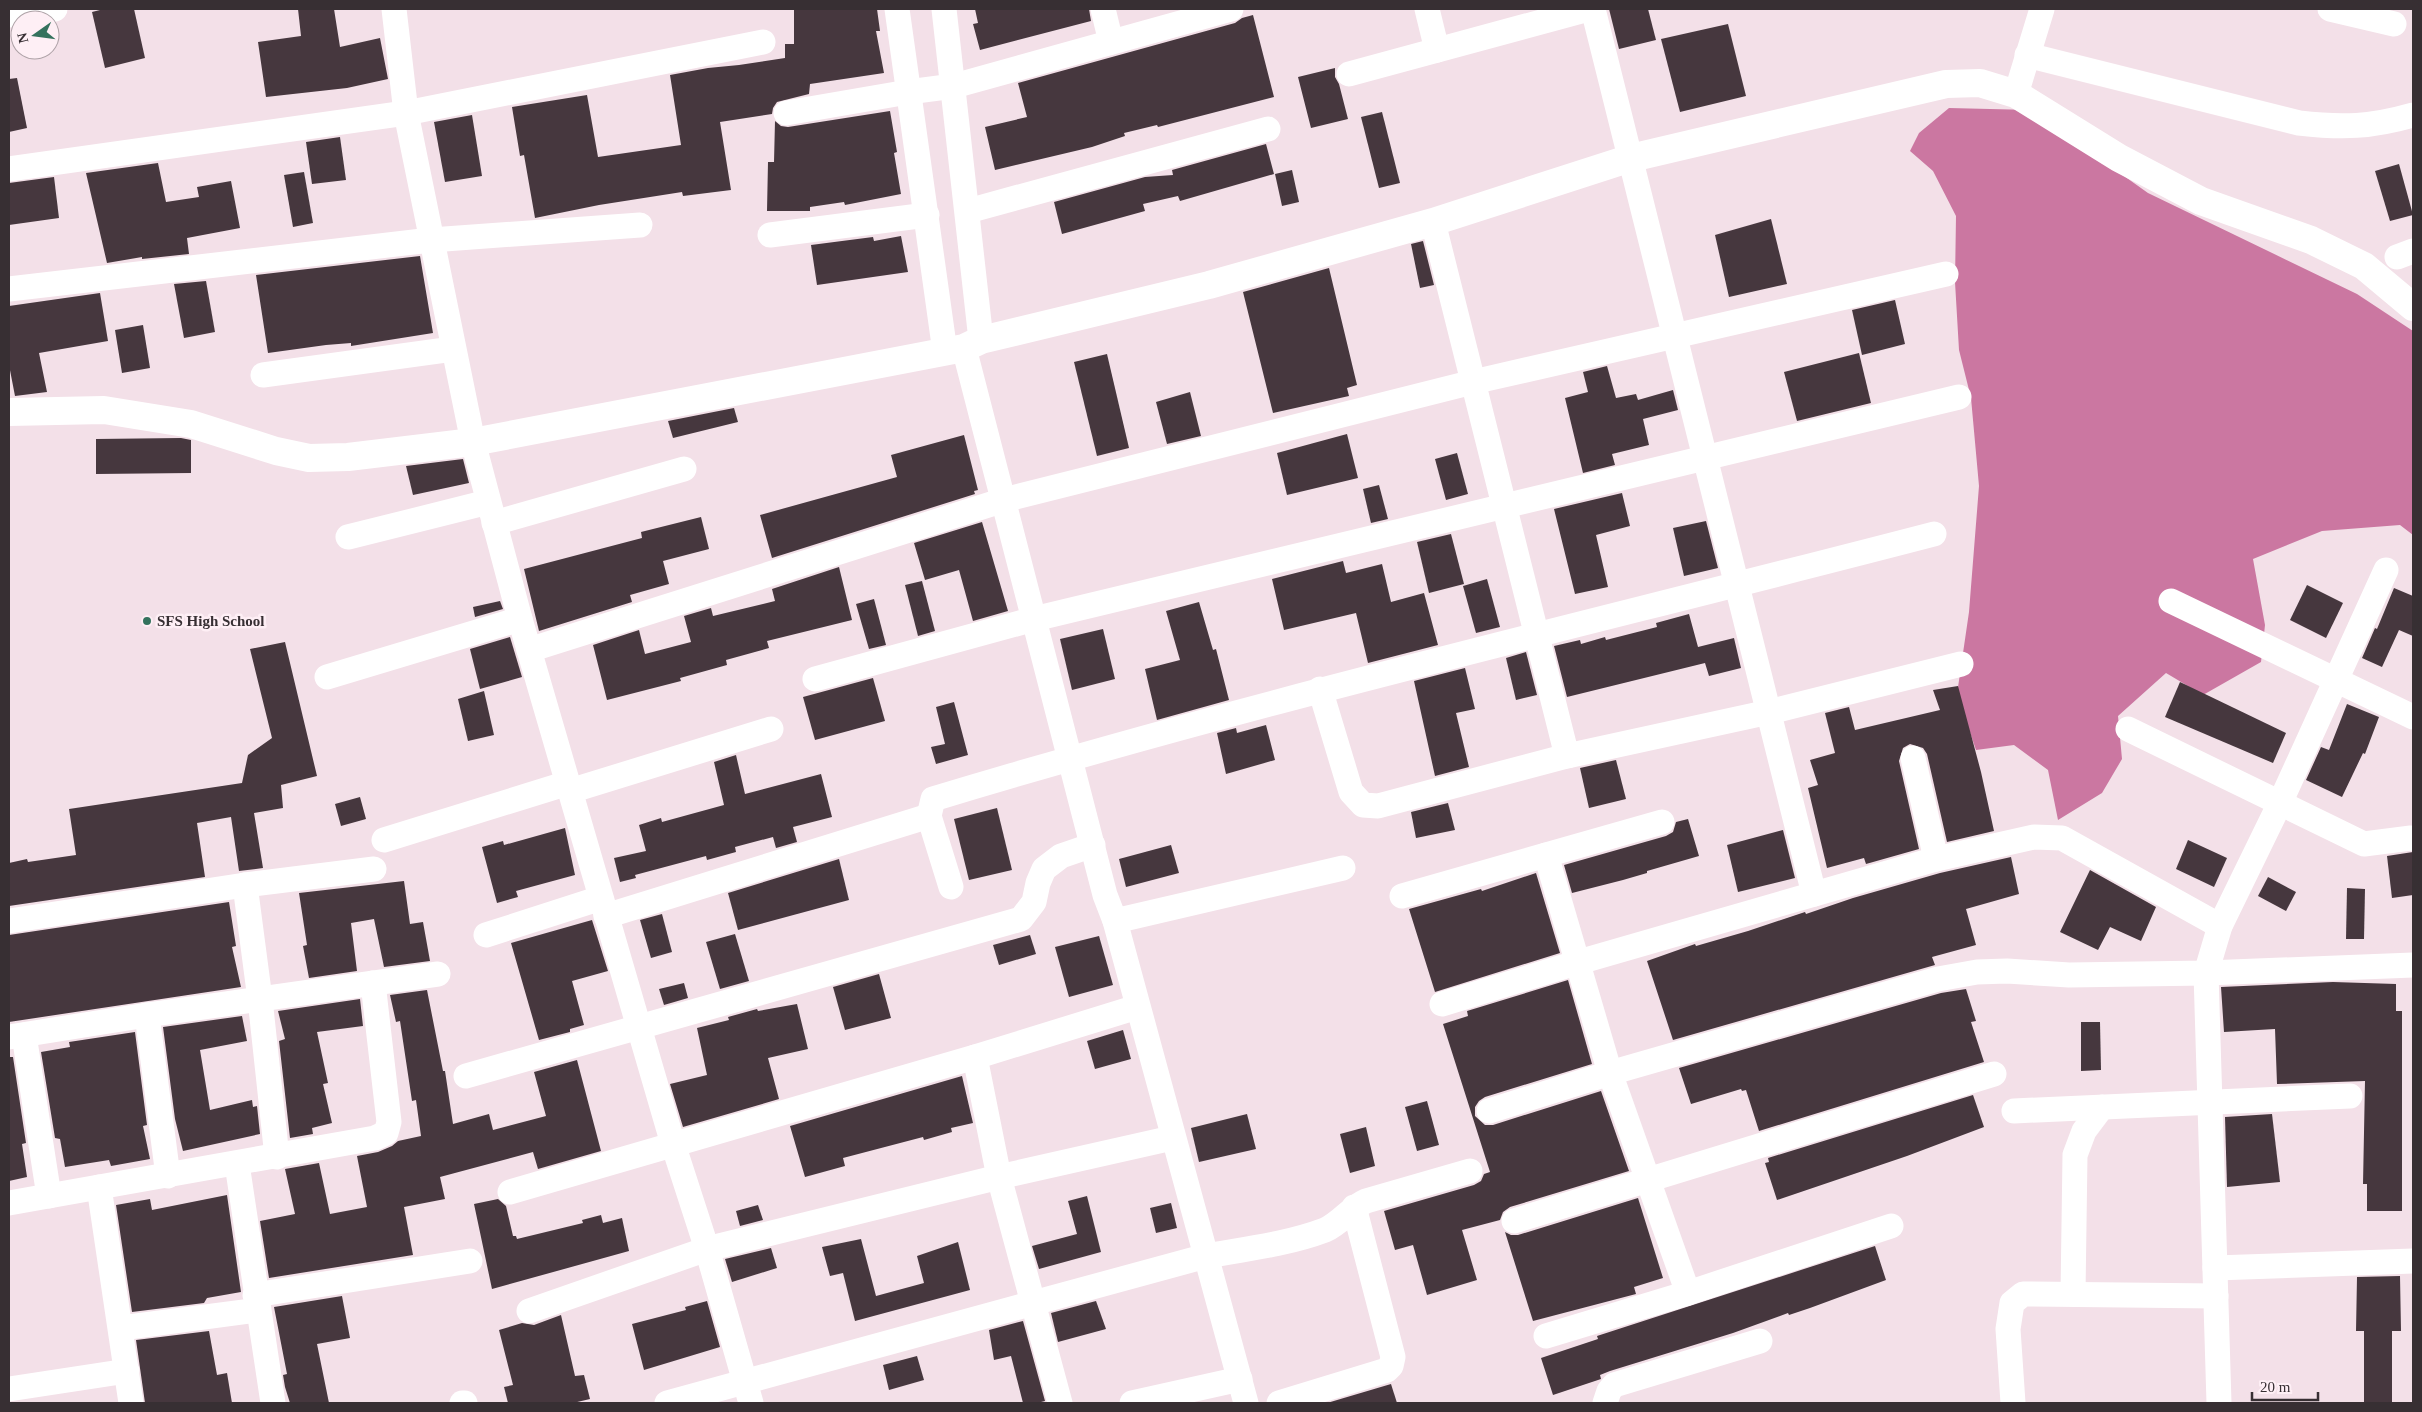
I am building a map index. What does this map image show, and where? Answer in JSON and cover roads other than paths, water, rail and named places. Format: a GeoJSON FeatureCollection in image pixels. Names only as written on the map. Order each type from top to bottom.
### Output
{"type":"FeatureCollection","features":[{"type":"Feature","properties":{"kind":"street"},"geometry":{"type":"LineString","coordinates":[[9,15],[55,9]]}},
{"type":"Feature","properties":{"kind":"street"},"geometry":{"type":"LineString","coordinates":[[394,9],[406,113],[473,442],[520,619],[603,907],[672,1144],[707,1249],[747,1392]]}},
{"type":"Feature","properties":{"kind":"street"},"geometry":{"type":"LineString","coordinates":[[897,9],[938,304],[963,347],[1105,895],[1115,921],[1172,1138],[1246,1403]]}},
{"type":"Feature","properties":{"kind":"street"},"geometry":{"type":"LineString","coordinates":[[944,9],[976,296],[963,347]]}},
{"type":"Feature","properties":{"kind":"street"},"geometry":{"type":"LineString","coordinates":[[1103,9],[1111,42]]}},
{"type":"Feature","properties":{"kind":"street"},"geometry":{"type":"LineString","coordinates":[[786,113],[954,86],[1231,9]]}},
{"type":"Feature","properties":{"kind":"street"},"geometry":{"type":"LineString","coordinates":[[1427,9],[1437,50]]}},
{"type":"Feature","properties":{"kind":"street"},"geometry":{"type":"LineString","coordinates":[[1349,74],[1589,9]]}},
{"type":"Feature","properties":{"kind":"street"},"geometry":{"type":"LineString","coordinates":[[1593,9],[1814,894]]}},
{"type":"Feature","properties":{"kind":"street"},"geometry":{"type":"LineString","coordinates":[[2016,94],[2042,9]]}},
{"type":"Feature","properties":{"kind":"street"},"geometry":{"type":"LineString","coordinates":[[2330,9],[2394,24]]}},
{"type":"Feature","properties":{"kind":"street"},"geometry":{"type":"LineString","coordinates":[[9,170],[406,113],[763,42]]}},
{"type":"Feature","properties":{"kind":"street"},"geometry":{"type":"LineString","coordinates":[[2027,54],[2299,123],[2339,127],[2384,123],[2413,114]]}},
{"type":"Feature","properties":{"kind":"street"},"geometry":{"type":"LineString","coordinates":[[9,412],[104,410],[190,424],[276,451],[309,458],[348,457],[473,442],[963,347],[1209,285],[1433,222],[1631,158],[1946,84],[1980,83],[2016,94],[2119,158],[2201,201],[2311,240],[2364,266],[2413,308]]}},
{"type":"Feature","properties":{"kind":"street"},"geometry":{"type":"LineString","coordinates":[[968,211],[1268,129]]}},
{"type":"Feature","properties":{"kind":"street"},"geometry":{"type":"LineString","coordinates":[[770,235],[927,215]]}},
{"type":"Feature","properties":{"kind":"street"},"geometry":{"type":"LineString","coordinates":[[1433,222],[1538,633],[1567,756]]}},
{"type":"Feature","properties":{"kind":"street"},"geometry":{"type":"LineString","coordinates":[[9,289],[431,240],[640,225]]}},
{"type":"Feature","properties":{"kind":"street"},"geometry":{"type":"LineString","coordinates":[[529,650],[1004,500],[1473,382],[1946,274]]}},
{"type":"Feature","properties":{"kind":"street"},"geometry":{"type":"LineString","coordinates":[[938,304],[976,296]]}},
{"type":"Feature","properties":{"kind":"street"},"geometry":{"type":"LineString","coordinates":[[263,375],[453,349]]}},
{"type":"Feature","properties":{"kind":"street"},"geometry":{"type":"LineString","coordinates":[[815,679],[1034,619],[1959,397]]}},
{"type":"Feature","properties":{"kind":"street"},"geometry":{"type":"LineString","coordinates":[[348,537],[491,512],[684,470]]}},
{"type":"Feature","properties":{"kind":"street"},"geometry":{"type":"LineString","coordinates":[[950,887],[929,816],[933,798],[1070,757],[1320,689],[1934,534]]}},
{"type":"Feature","properties":{"kind":"street"},"geometry":{"type":"LineString","coordinates":[[2220,1403],[2206,974],[2220,926],[2280,804],[2386,570]]}},
{"type":"Feature","properties":{"kind":"street"},"geometry":{"type":"LineString","coordinates":[[2171,601],[2413,718]]}},
{"type":"Feature","properties":{"kind":"street"},"geometry":{"type":"LineString","coordinates":[[327,677],[520,619]]}},
{"type":"Feature","properties":{"kind":"street"},"geometry":{"type":"LineString","coordinates":[[1320,689],[1351,792],[1362,805],[1378,806],[1567,756],[1769,712],[1962,664]]}},
{"type":"Feature","properties":{"kind":"street"},"geometry":{"type":"LineString","coordinates":[[384,840],[771,729]]}},
{"type":"Feature","properties":{"kind":"street"},"geometry":{"type":"LineString","coordinates":[[2128,729],[2364,844],[2411,838]]}},
{"type":"Feature","properties":{"kind":"street"},"geometry":{"type":"LineString","coordinates":[[1913,758],[1936,860]]}},
{"type":"Feature","properties":{"kind":"street"},"geometry":{"type":"LineString","coordinates":[[486,935],[603,907],[929,816]]}},
{"type":"Feature","properties":{"kind":"street"},"geometry":{"type":"LineString","coordinates":[[1402,896],[1662,822]]}},
{"type":"Feature","properties":{"kind":"street"},"geometry":{"type":"LineString","coordinates":[[1442,1004],[1814,894],[1936,860],[2034,837],[2062,838],[2220,926]]}},
{"type":"Feature","properties":{"kind":"street"},"geometry":{"type":"LineString","coordinates":[[466,1076],[1021,919],[1034,902],[1038,883],[1044,869],[1061,856],[1092,845]]}},
{"type":"Feature","properties":{"kind":"street"},"geometry":{"type":"LineString","coordinates":[[1546,854],[1610,1073],[1688,1294]]}},
{"type":"Feature","properties":{"kind":"street"},"geometry":{"type":"LineString","coordinates":[[1115,921],[1344,868]]}},
{"type":"Feature","properties":{"kind":"street"},"geometry":{"type":"LineString","coordinates":[[9,921],[244,885],[374,869]]}},
{"type":"Feature","properties":{"kind":"street"},"geometry":{"type":"LineString","coordinates":[[244,885],[260,999],[277,1157]]}},
{"type":"Feature","properties":{"kind":"street"},"geometry":{"type":"LineString","coordinates":[[1488,1111],[1610,1073],[1938,979],[1977,972],[2007,971],[2069,975],[2206,974],[2413,965]]}},
{"type":"Feature","properties":{"kind":"street"},"geometry":{"type":"LineString","coordinates":[[49,1196],[16,1036],[147,1015],[438,974]]}},
{"type":"Feature","properties":{"kind":"street"},"geometry":{"type":"LineString","coordinates":[[9,1203],[277,1157],[375,1138],[386,1133],[388,1122],[373,983]]}},
{"type":"Feature","properties":{"kind":"street"},"geometry":{"type":"LineString","coordinates":[[510,1192],[1137,1008]]}},
{"type":"Feature","properties":{"kind":"street"},"geometry":{"type":"LineString","coordinates":[[147,1015],[168,1176]]}},
{"type":"Feature","properties":{"kind":"street"},"geometry":{"type":"LineString","coordinates":[[975,1057],[1000,1177],[1060,1403]]}},
{"type":"Feature","properties":{"kind":"street"},"geometry":{"type":"LineString","coordinates":[[1514,1221],[1647,1178],[1994,1074]]}},
{"type":"Feature","properties":{"kind":"street"},"geometry":{"type":"LineString","coordinates":[[2014,1111],[2350,1096]]}},
{"type":"Feature","properties":{"kind":"street"},"geometry":{"type":"LineString","coordinates":[[2073,1294],[2075,1155],[2084,1131],[2102,1107]]}},
{"type":"Feature","properties":{"kind":"street"},"geometry":{"type":"LineString","coordinates":[[529,1312],[707,1249],[1000,1177],[1172,1138]]}},
{"type":"Feature","properties":{"kind":"street"},"geometry":{"type":"LineString","coordinates":[[237,1164],[273,1403]]}},
{"type":"Feature","properties":{"kind":"street"},"geometry":{"type":"LineString","coordinates":[[667,1403],[747,1392],[1033,1303],[1206,1256],[1281,1242],[1326,1229],[1339,1222],[1354,1207],[1470,1171]]}},
{"type":"Feature","properties":{"kind":"street"},"geometry":{"type":"LineString","coordinates":[[99,1187],[131,1403]]}},
{"type":"Feature","properties":{"kind":"street"},"geometry":{"type":"LineString","coordinates":[[1279,1403],[1387,1370],[1391,1366],[1393,1357],[1354,1207]]}},
{"type":"Feature","properties":{"kind":"street"},"geometry":{"type":"LineString","coordinates":[[1546,1336],[1688,1294],[1891,1226]]}},
{"type":"Feature","properties":{"kind":"street"},"geometry":{"type":"LineString","coordinates":[[2215,1268],[2413,1260]]}},
{"type":"Feature","properties":{"kind":"street"},"geometry":{"type":"LineString","coordinates":[[121,1328],[470,1261]]}},
{"type":"Feature","properties":{"kind":"street"},"geometry":{"type":"LineString","coordinates":[[2012,1403],[2008,1329],[2012,1303],[2023,1294],[2216,1296]]}},
{"type":"Feature","properties":{"kind":"street"},"geometry":{"type":"LineString","coordinates":[[1605,1403],[1609,1391],[1614,1385],[1760,1341]]}},
{"type":"Feature","properties":{"kind":"street"},"geometry":{"type":"LineString","coordinates":[[9,1390],[127,1371]]}},
{"type":"Feature","properties":{"kind":"street"},"geometry":{"type":"LineString","coordinates":[[1132,1403],[1240,1380]]}},
{"type":"Feature","properties":{"kind":"place","name":"SFS High School"},"geometry":{"type":"Point","coordinates":[147,621]}}]}
